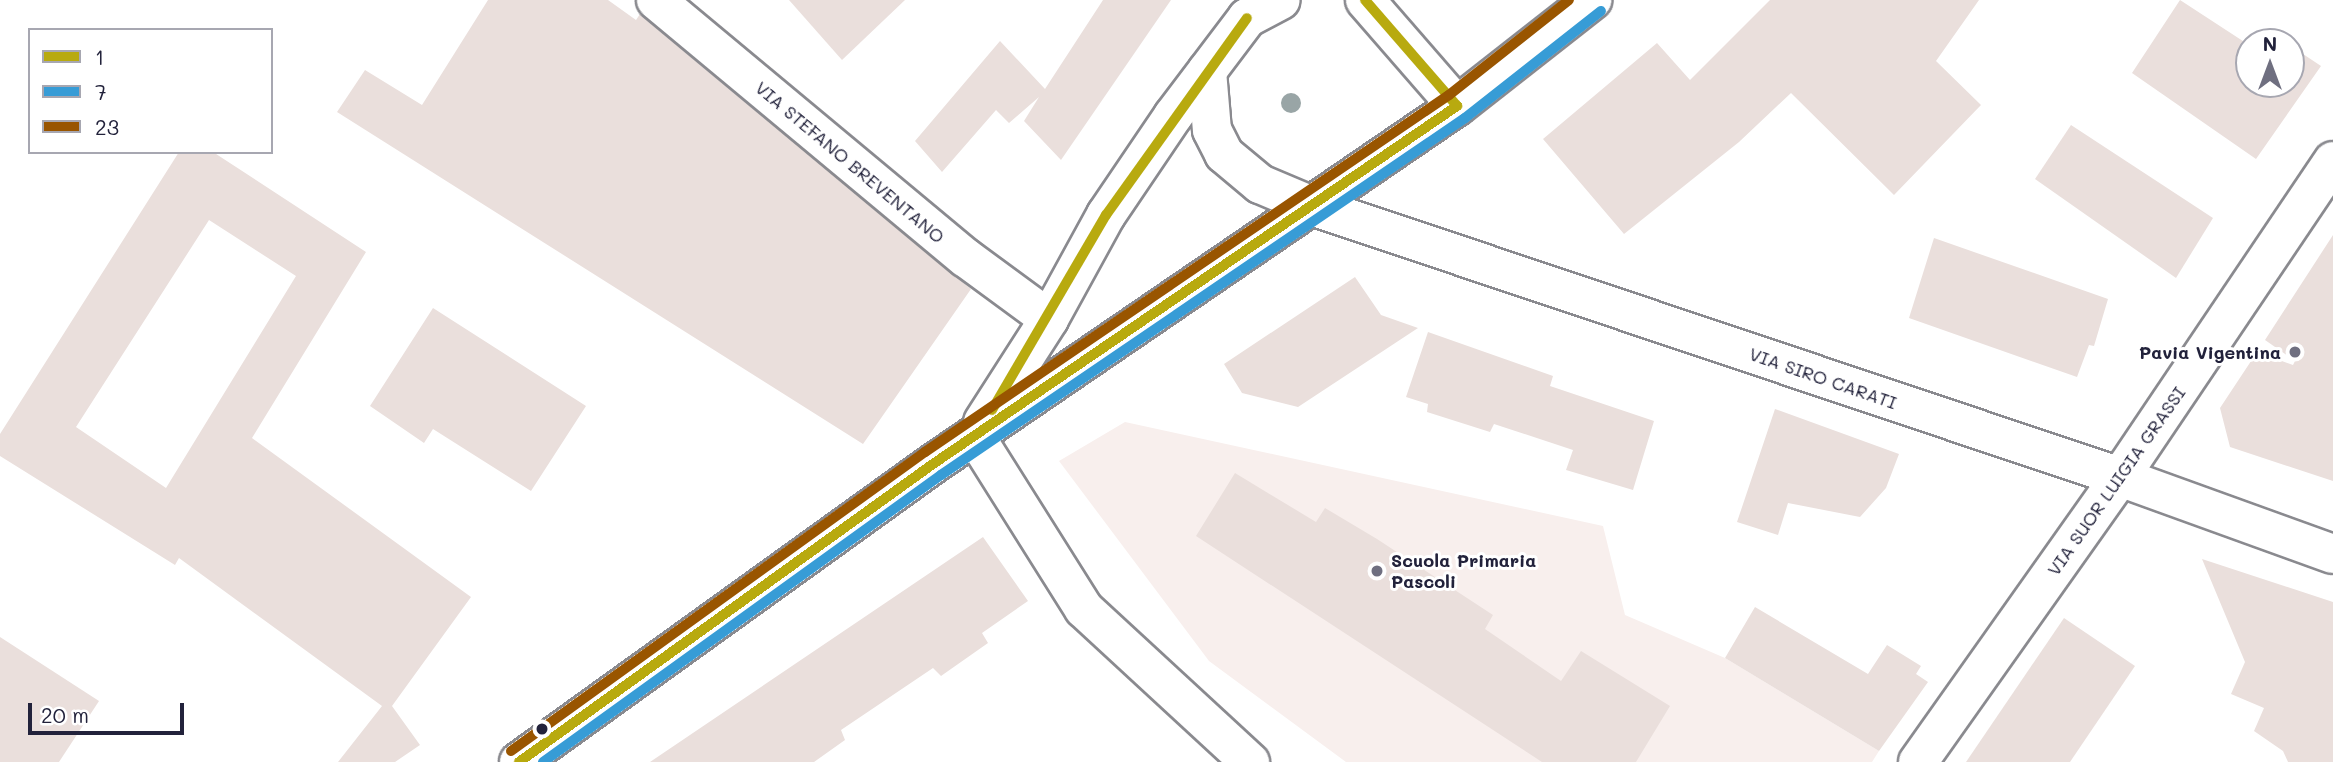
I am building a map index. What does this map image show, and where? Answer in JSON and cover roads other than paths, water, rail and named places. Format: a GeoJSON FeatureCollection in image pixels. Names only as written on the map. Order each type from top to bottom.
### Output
{"type":"FeatureCollection","features":[{"type":"Feature","properties":{"kind":"street","name":"VIA STEFANO BREVENTANO"},"geometry":{"type":"LineString","coordinates":[[656,0],[934,232],[1049,319]]}},
{"type":"Feature","properties":{"kind":"street"},"geometry":{"type":"LineString","coordinates":[[975,436],[1049,319],[1106,215],[1207,71],[1245,9],[1281,0]]}},
{"type":"Feature","properties":{"kind":"street"},"geometry":{"type":"LineString","coordinates":[[1365,0],[1457,106]]}},
{"type":"Feature","properties":{"kind":"street"},"geometry":{"type":"LineString","coordinates":[[519,762],[975,436],[1457,106],[1592,0]]}},
{"type":"Feature","properties":{"kind":"street","name":"VIA SIRO CARATI"},"geometry":{"type":"LineString","coordinates":[[1207,71],[1212,130],[1224,154],[1260,184],[1312,206],[2120,477],[2333,554]]}},
{"type":"Feature","properties":{"kind":"street","name":"VIA SUOR LUIGIA GRASSI"},"geometry":{"type":"LineString","coordinates":[[1918,762],[2120,477],[2333,162]]}},
{"type":"Feature","properties":{"kind":"street"},"geometry":{"type":"LineString","coordinates":[[975,436],[1084,608],[1250,762]]}},
{"type":"Feature","properties":{"kind":"place","name":"Pavia Vigentina"},"geometry":{"type":"Point","coordinates":[2295,352]}},
{"type":"Feature","properties":{"kind":"place","name":"Scuola Primaria Pascoli"},"geometry":{"type":"Point","coordinates":[1377,571]}}]}
